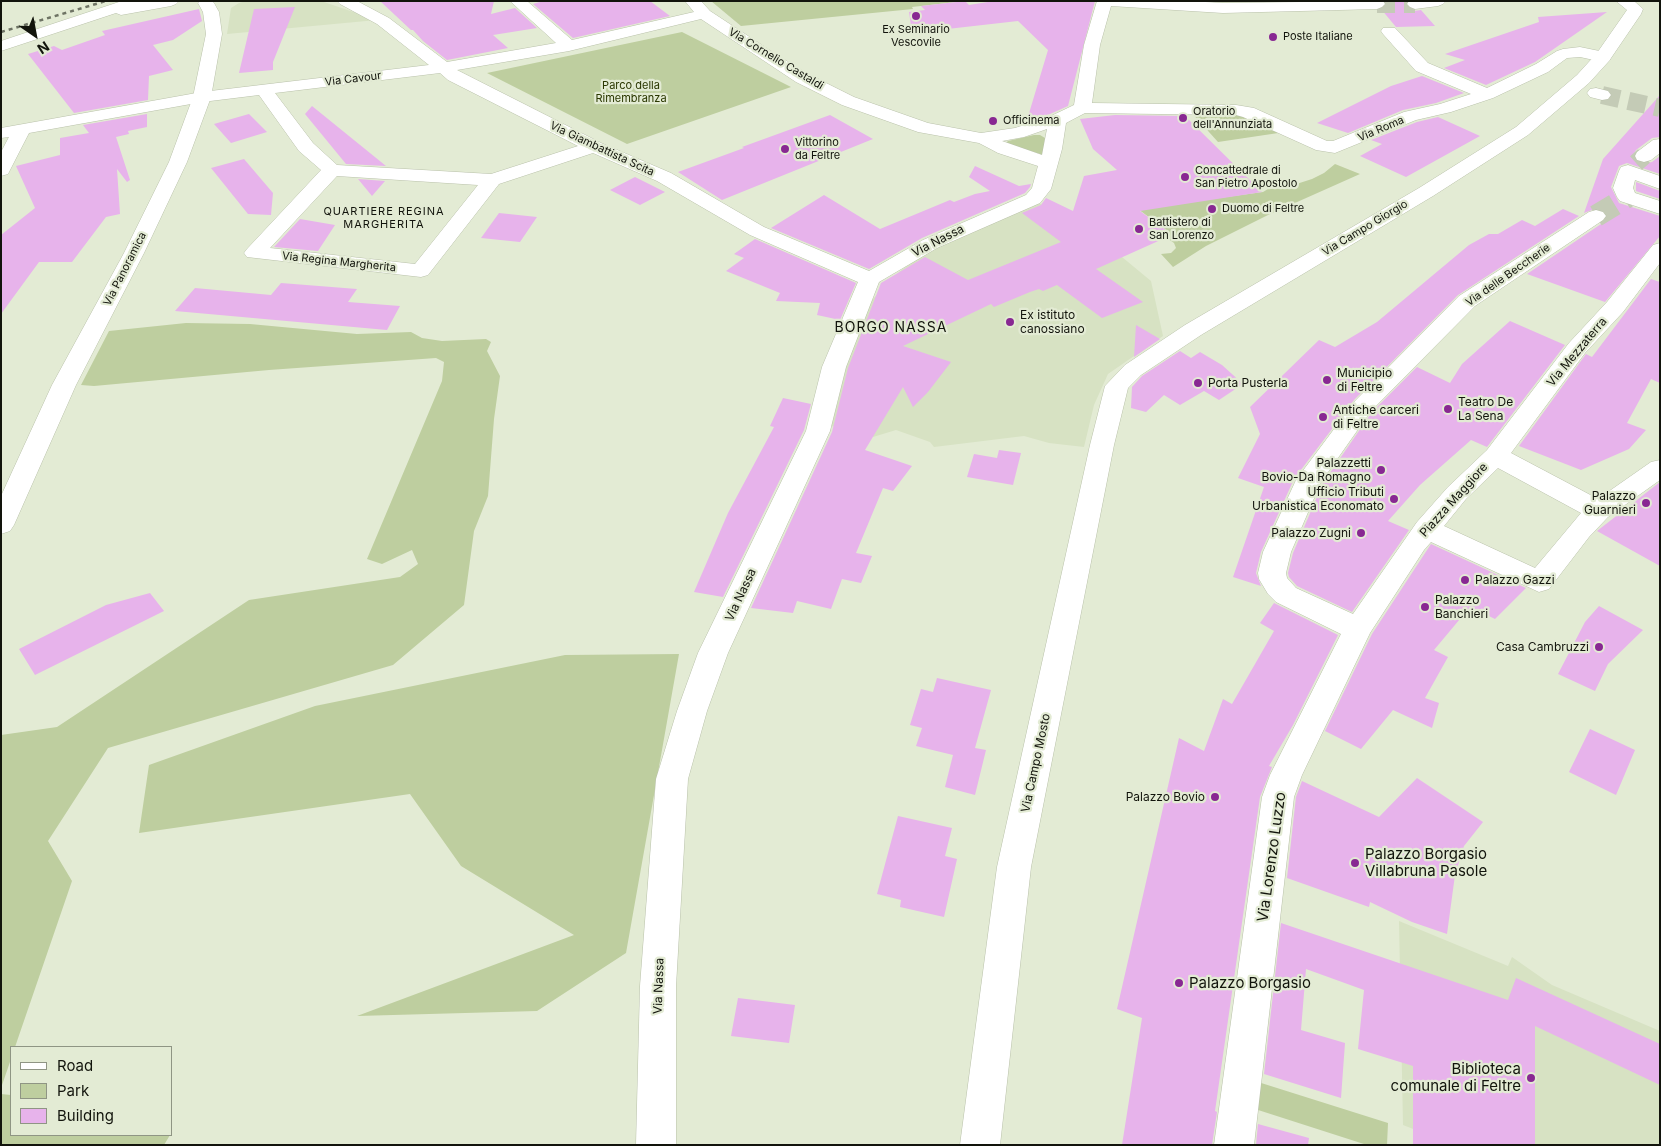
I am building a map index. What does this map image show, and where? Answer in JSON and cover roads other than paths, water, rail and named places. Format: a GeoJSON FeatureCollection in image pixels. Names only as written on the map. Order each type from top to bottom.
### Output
{"type":"FeatureCollection","features":[{"type":"Feature","properties":{"kind":"street"},"geometry":{"type":"LineString","coordinates":[[1,46],[138,1]]}},
{"type":"Feature","properties":{"kind":"street","name":"Via Giambattista Scita"},"geometry":{"type":"LineString","coordinates":[[345,1],[383,21],[442,68],[594,147],[664,177],[757,231],[870,279]]}},
{"type":"Feature","properties":{"kind":"street"},"geometry":{"type":"LineString","coordinates":[[518,1],[569,46]]}},
{"type":"Feature","properties":{"kind":"street"},"geometry":{"type":"LineString","coordinates":[[981,138],[1018,133],[1057,120],[1082,108],[1092,45],[1105,1],[1223,8],[1377,7],[1391,29],[1422,67],[1487,94]]}},
{"type":"Feature","properties":{"kind":"street"},"geometry":{"type":"LineString","coordinates":[[1415,3],[1438,1]]}},
{"type":"Feature","properties":{"kind":"street"},"geometry":{"type":"LineString","coordinates":[[1602,57],[1635,9],[1624,1]]}},
{"type":"Feature","properties":{"kind":"street"},"geometry":{"type":"LineString","coordinates":[[107,12],[193,4]]}},
{"type":"Feature","properties":{"kind":"street","name":"Via Panoramica"},"geometry":{"type":"LineString","coordinates":[[1,525],[64,385],[134,253],[178,162],[202,97],[214,34],[193,4]]}},
{"type":"Feature","properties":{"kind":"street","name":"Via Cavour"},"geometry":{"type":"LineString","coordinates":[[1,134],[202,97],[442,68],[569,46],[698,8]]}},
{"type":"Feature","properties":{"kind":"street","name":"Via Cornelio Castaldi"},"geometry":{"type":"LineString","coordinates":[[698,8],[802,78],[848,101],[924,128],[981,138]]}},
{"type":"Feature","properties":{"kind":"street","name":"Via Roma"},"geometry":{"type":"LineString","coordinates":[[1082,108],[1236,110],[1248,112],[1330,148],[1410,116],[1445,108],[1487,94],[1542,68],[1563,54],[1580,52],[1602,57]]}},
{"type":"Feature","properties":{"kind":"street","name":"Via Campo Giorgio"},"geometry":{"type":"LineString","coordinates":[[1117,386],[1133,370],[1193,330],[1417,198],[1504,144],[1532,123],[1583,79],[1602,57]]}},
{"type":"Feature","properties":{"kind":"street"},"geometry":{"type":"LineString","coordinates":[[264,90],[306,147],[332,170],[492,180],[594,147]]}},
{"type":"Feature","properties":{"kind":"street","name":"Via Nassa"},"geometry":{"type":"LineString","coordinates":[[656,1145],[658,986],[672,779],[692,711],[713,654],[818,431],[834,367],[870,279],[930,244],[1033,199],[1041,189],[1053,149],[1057,120]]}},
{"type":"Feature","properties":{"kind":"street"},"geometry":{"type":"LineString","coordinates":[[1,170],[22,130]]}},
{"type":"Feature","properties":{"kind":"street"},"geometry":{"type":"LineString","coordinates":[[981,138],[1005,149],[1048,163]]}},
{"type":"Feature","properties":{"kind":"street"},"geometry":{"type":"LineString","coordinates":[[1660,144],[1636,163],[1623,188],[1627,197],[1660,208]]}},
{"type":"Feature","properties":{"kind":"street"},"geometry":{"type":"LineString","coordinates":[[1636,163],[1660,182]]}},
{"type":"Feature","properties":{"kind":"street","name":"Via Regina Margherita"},"geometry":{"type":"LineString","coordinates":[[332,170],[254,253],[421,271],[492,180]]}},
{"type":"Feature","properties":{"kind":"street","name":"Via delle Beccherie"},"geometry":{"type":"LineString","coordinates":[[1358,629],[1286,594],[1278,587],[1272,572],[1277,552],[1310,480],[1363,406],[1467,301],[1596,216]]}},
{"type":"Feature","properties":{"kind":"street","name":"Via Mezzaterra"},"geometry":{"type":"LineString","coordinates":[[1496,456],[1577,348],[1614,307],[1660,249]]}},
{"type":"Feature","properties":{"kind":"street","name":"Via Campo Mosto"},"geometry":{"type":"LineString","coordinates":[[980,1145],[1014,867],[1102,445],[1117,386]]}},
{"type":"Feature","properties":{"kind":"street","name":"Piazza Maggiore"},"geometry":{"type":"LineString","coordinates":[[1421,536],[1457,493],[1496,456],[1599,511]]}},
{"type":"Feature","properties":{"kind":"street"},"geometry":{"type":"LineString","coordinates":[[1421,536],[1539,582],[1580,530],[1599,511],[1660,468]]}},
{"type":"Feature","properties":{"kind":"street","name":"Via Lorenzo Luzzo"},"geometry":{"type":"LineString","coordinates":[[1234,1145],[1278,798],[1286,775],[1358,629],[1421,536]]}},
{"type":"Feature","properties":{"kind":"tunnel"},"geometry":{"type":"LineString","coordinates":[[1377,4],[1415,4]]}},
{"type":"Feature","properties":{"kind":"tunnel"},"geometry":{"type":"LineString","coordinates":[[1602,95],[1660,108]]}},
{"type":"Feature","properties":{"kind":"tunnel"},"geometry":{"type":"LineString","coordinates":[[1636,163],[1644,156]]}},
{"type":"Feature","properties":{"kind":"tunnel"},"geometry":{"type":"LineString","coordinates":[[1596,216],[1627,197]]}},
{"type":"Feature","properties":{"kind":"railway"},"geometry":{"type":"LineString","coordinates":[[1,32],[106,1]]}},
{"type":"Feature","properties":{"kind":"place","name":"Ex Seminario Vescovile"},"geometry":{"type":"Point","coordinates":[916,16]}},
{"type":"Feature","properties":{"kind":"place","name":"Poste Italiane"},"geometry":{"type":"Point","coordinates":[1273,37]}},
{"type":"Feature","properties":{"kind":"place","name":"Oratorio dell'Annunziata"},"geometry":{"type":"Point","coordinates":[1183,118]}},
{"type":"Feature","properties":{"kind":"place","name":"Officinema"},"geometry":{"type":"Point","coordinates":[993,121]}},
{"type":"Feature","properties":{"kind":"place","name":"Vittorino da Feltre"},"geometry":{"type":"Point","coordinates":[785,149]}},
{"type":"Feature","properties":{"kind":"place","name":"Concattedrale di San Pietro Apostolo"},"geometry":{"type":"Point","coordinates":[1185,177]}},
{"type":"Feature","properties":{"kind":"place","name":"Duomo di Feltre"},"geometry":{"type":"Point","coordinates":[1212,209]}},
{"type":"Feature","properties":{"kind":"place","name":"Battistero di San Lorenzo"},"geometry":{"type":"Point","coordinates":[1139,229]}},
{"type":"Feature","properties":{"kind":"place","name":"Ex istituto canossiano"},"geometry":{"type":"Point","coordinates":[1010,322]}},
{"type":"Feature","properties":{"kind":"place","name":"Municipio di Feltre"},"geometry":{"type":"Point","coordinates":[1327,380]}},
{"type":"Feature","properties":{"kind":"place","name":"Porta Pusterla"},"geometry":{"type":"Point","coordinates":[1198,383]}},
{"type":"Feature","properties":{"kind":"place","name":"Teatro De La Sena"},"geometry":{"type":"Point","coordinates":[1448,409]}},
{"type":"Feature","properties":{"kind":"place","name":"Antiche carceri di Feltre"},"geometry":{"type":"Point","coordinates":[1323,417]}},
{"type":"Feature","properties":{"kind":"place","name":"Palazzetti Bovio-Da Romagno"},"geometry":{"type":"Point","coordinates":[1381,470]}},
{"type":"Feature","properties":{"kind":"place","name":"Ufficio Tributi Urbanistica Economato"},"geometry":{"type":"Point","coordinates":[1394,499]}},
{"type":"Feature","properties":{"kind":"place","name":"Palazzo Guarnieri"},"geometry":{"type":"Point","coordinates":[1646,503]}},
{"type":"Feature","properties":{"kind":"place","name":"Palazzo Zugni"},"geometry":{"type":"Point","coordinates":[1361,533]}},
{"type":"Feature","properties":{"kind":"place","name":"Palazzo Gazzi"},"geometry":{"type":"Point","coordinates":[1465,580]}},
{"type":"Feature","properties":{"kind":"place","name":"Palazzo Banchieri"},"geometry":{"type":"Point","coordinates":[1425,607]}},
{"type":"Feature","properties":{"kind":"place","name":"Casa Cambruzzi"},"geometry":{"type":"Point","coordinates":[1599,647]}},
{"type":"Feature","properties":{"kind":"place","name":"Palazzo Bovio"},"geometry":{"type":"Point","coordinates":[1215,797]}},
{"type":"Feature","properties":{"kind":"place","name":"Palazzo Borgasio Villabruna Pasole"},"geometry":{"type":"Point","coordinates":[1355,863]}},
{"type":"Feature","properties":{"kind":"place","name":"Palazzo Borgasio"},"geometry":{"type":"Point","coordinates":[1179,983]}},
{"type":"Feature","properties":{"kind":"place","name":"Biblioteca comunale di Feltre"},"geometry":{"type":"Point","coordinates":[1531,1078]}},
{"type":"Feature","properties":{"kind":"district","name":"QUARTIERE REGINA MARGHERITA"},"geometry":{"type":"Point","coordinates":[384,218]}},
{"type":"Feature","properties":{"kind":"district","name":"BORGO NASSA"},"geometry":{"type":"Point","coordinates":[891,328]}},
{"type":"Feature","properties":{"kind":"park label","name":"Parco della Rimembranza"},"geometry":{"type":"Point","coordinates":[631,92]}}]}
